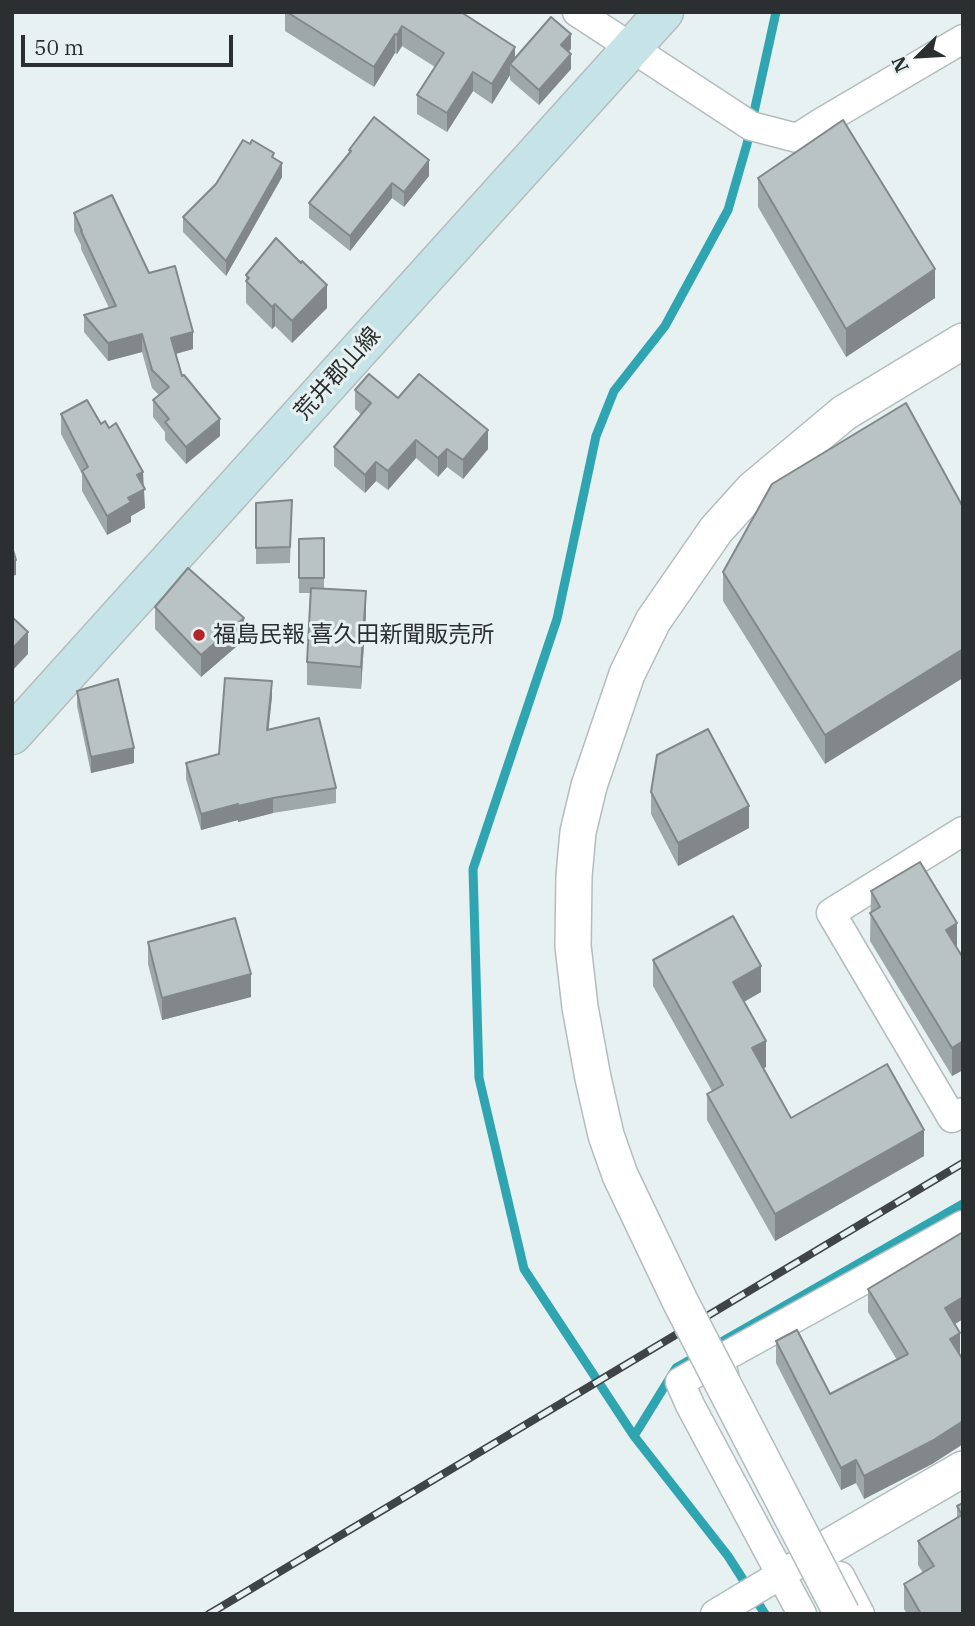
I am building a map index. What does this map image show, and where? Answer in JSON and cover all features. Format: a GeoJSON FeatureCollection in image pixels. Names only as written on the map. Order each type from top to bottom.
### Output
{"type":"FeatureCollection","features":[{"type":"Feature","properties":{"kind":"main road","name":"荒井郡山線"},"geometry":{"type":"LineString","coordinates":[[12,735],[664,12]]}},
{"type":"Feature","properties":{"kind":"street"},"geometry":{"type":"LineString","coordinates":[[577,12],[751,126],[797,138],[963,39]]}},
{"type":"Feature","properties":{"kind":"street"},"geometry":{"type":"LineString","coordinates":[[842,1614],[680,1301],[620,1175],[606,1135],[580,1007],[573,946],[578,832],[589,786],[623,686],[653,621],[716,530],[753,489],[844,413],[963,341]]}},
{"type":"Feature","properties":{"kind":"street"},"geometry":{"type":"LineString","coordinates":[[963,831],[831,914],[952,1118],[963,1112]]}},
{"type":"Feature","properties":{"kind":"street"},"geometry":{"type":"LineString","coordinates":[[802,1614],[680,1382],[963,1225]]}},
{"type":"Feature","properties":{"kind":"street"},"geometry":{"type":"LineString","coordinates":[[717,1361],[860,1614]]}},
{"type":"Feature","properties":{"kind":"street"},"geometry":{"type":"LineString","coordinates":[[715,1614],[963,1469]]}},
{"type":"Feature","properties":{"kind":"building"},"geometry":{"type":"Polygon","coordinates":[[[287,12],[461,12],[515,47],[492,84],[473,72],[447,113],[417,95],[444,53],[402,26],[374,67],[287,12]]]}},
{"type":"Feature","properties":{"kind":"building"},"geometry":{"type":"Polygon","coordinates":[[[551,17],[571,34],[561,45],[571,54],[539,90],[510,64],[551,17]]]}},
{"type":"Feature","properties":{"kind":"building"},"geometry":{"type":"Polygon","coordinates":[[[374,117],[429,160],[404,192],[392,183],[350,236],[309,203],[351,151],[349,150],[374,117]]]}},
{"type":"Feature","properties":{"kind":"building"},"geometry":{"type":"Polygon","coordinates":[[[843,120],[935,269],[846,329],[758,178],[843,120]]]}},
{"type":"Feature","properties":{"kind":"building"},"geometry":{"type":"Polygon","coordinates":[[[243,140],[250,144],[252,140],[274,153],[272,157],[282,163],[226,261],[183,217],[216,184],[243,140]]]}},
{"type":"Feature","properties":{"kind":"building"},"geometry":{"type":"Polygon","coordinates":[[[112,195],[149,273],[175,266],[193,332],[171,338],[182,376],[184,375],[220,419],[186,447],[165,422],[169,419],[153,400],[169,387],[152,370],[142,334],[108,343],[84,315],[116,306],[74,213],[112,195]]]}},
{"type":"Feature","properties":{"kind":"building"},"geometry":{"type":"Polygon","coordinates":[[[276,238],[327,285],[292,321],[275,304],[272,307],[246,281],[249,278],[246,275],[276,238]]]}},
{"type":"Feature","properties":{"kind":"building"},"geometry":{"type":"Polygon","coordinates":[[[369,374],[398,398],[419,374],[488,430],[463,460],[447,449],[438,458],[416,440],[388,471],[376,462],[365,475],[334,447],[371,403],[355,390],[369,374]]]}},
{"type":"Feature","properties":{"kind":"building"},"geometry":{"type":"Polygon","coordinates":[[[87,400],[101,424],[105,421],[109,428],[116,423],[143,472],[137,475],[145,489],[128,498],[131,502],[107,516],[82,471],[88,467],[61,414],[87,400]]]}},
{"type":"Feature","properties":{"kind":"building"},"geometry":{"type":"Polygon","coordinates":[[[906,403],[963,507],[963,649],[825,735],[723,572],[772,484],[906,403]]]}},
{"type":"Feature","properties":{"kind":"building"},"geometry":{"type":"Polygon","coordinates":[[[292,500],[290,547],[256,548],[256,503],[292,500]]]}},
{"type":"Feature","properties":{"kind":"building"},"geometry":{"type":"Polygon","coordinates":[[[324,538],[324,578],[299,578],[299,539],[324,538]]]}},
{"type":"Feature","properties":{"kind":"building"},"geometry":{"type":"Polygon","coordinates":[[[188,568],[244,618],[201,655],[155,607],[188,568]]]}},
{"type":"Feature","properties":{"kind":"building"},"geometry":{"type":"Polygon","coordinates":[[[311,588],[366,591],[361,667],[307,662],[311,588]]]}},
{"type":"Feature","properties":{"kind":"building"},"geometry":{"type":"Polygon","coordinates":[[[12,617],[28,632],[12,649],[12,617]]]}},
{"type":"Feature","properties":{"kind":"building"},"geometry":{"type":"Polygon","coordinates":[[[225,678],[272,681],[267,730],[319,718],[336,788],[238,804],[201,814],[186,763],[219,754],[225,678]]]}},
{"type":"Feature","properties":{"kind":"building"},"geometry":{"type":"Polygon","coordinates":[[[118,679],[134,748],[91,757],[77,691],[118,679]]]}},
{"type":"Feature","properties":{"kind":"building"},"geometry":{"type":"Polygon","coordinates":[[[708,729],[749,806],[678,843],[651,792],[657,755],[708,729]]]}},
{"type":"Feature","properties":{"kind":"building"},"geometry":{"type":"Polygon","coordinates":[[[920,862],[957,923],[946,930],[963,958],[963,1041],[952,1048],[870,913],[880,907],[871,891],[920,862]]]}},
{"type":"Feature","properties":{"kind":"building"},"geometry":{"type":"Polygon","coordinates":[[[733,916],[761,966],[733,982],[766,1041],[752,1048],[791,1118],[887,1064],[924,1130],[775,1214],[707,1094],[723,1085],[653,960],[733,916]]]}},
{"type":"Feature","properties":{"kind":"building"},"geometry":{"type":"Polygon","coordinates":[[[235,918],[251,974],[162,998],[148,942],[235,918]]]}},
{"type":"Feature","properties":{"kind":"building"},"geometry":{"type":"Polygon","coordinates":[[[963,1232],[963,1297],[945,1308],[960,1333],[950,1339],[963,1360],[963,1421],[932,1441],[864,1476],[856,1460],[841,1468],[776,1341],[797,1330],[830,1394],[908,1354],[868,1289],[963,1232]]]}},
{"type":"Feature","properties":{"kind":"building"},"geometry":{"type":"Polygon","coordinates":[[[963,1503],[963,1614],[921,1614],[904,1584],[934,1566],[918,1541],[962,1515],[957,1506],[963,1503]]]}},
{"type":"Feature","properties":{"kind":"waterway"},"geometry":{"type":"LineString","coordinates":[[765,1614],[728,1556],[634,1436],[524,1269],[479,1078],[473,869],[557,619],[596,436],[614,391],[665,326],[728,210],[747,144],[776,12]]}},
{"type":"Feature","properties":{"kind":"waterway"},"geometry":{"type":"LineString","coordinates":[[711,1348],[963,1204]]}},
{"type":"Feature","properties":{"kind":"waterway"},"geometry":{"type":"LineString","coordinates":[[634,1436],[676,1368],[699,1355]]}},
{"type":"Feature","properties":{"kind":"railway"},"geometry":{"type":"LineString","coordinates":[[209,1614],[963,1163]]}},
{"type":"Feature","properties":{"kind":"place","name":"福島民報 喜久田新聞販売所"},"geometry":{"type":"Point","coordinates":[199,635]}}]}
